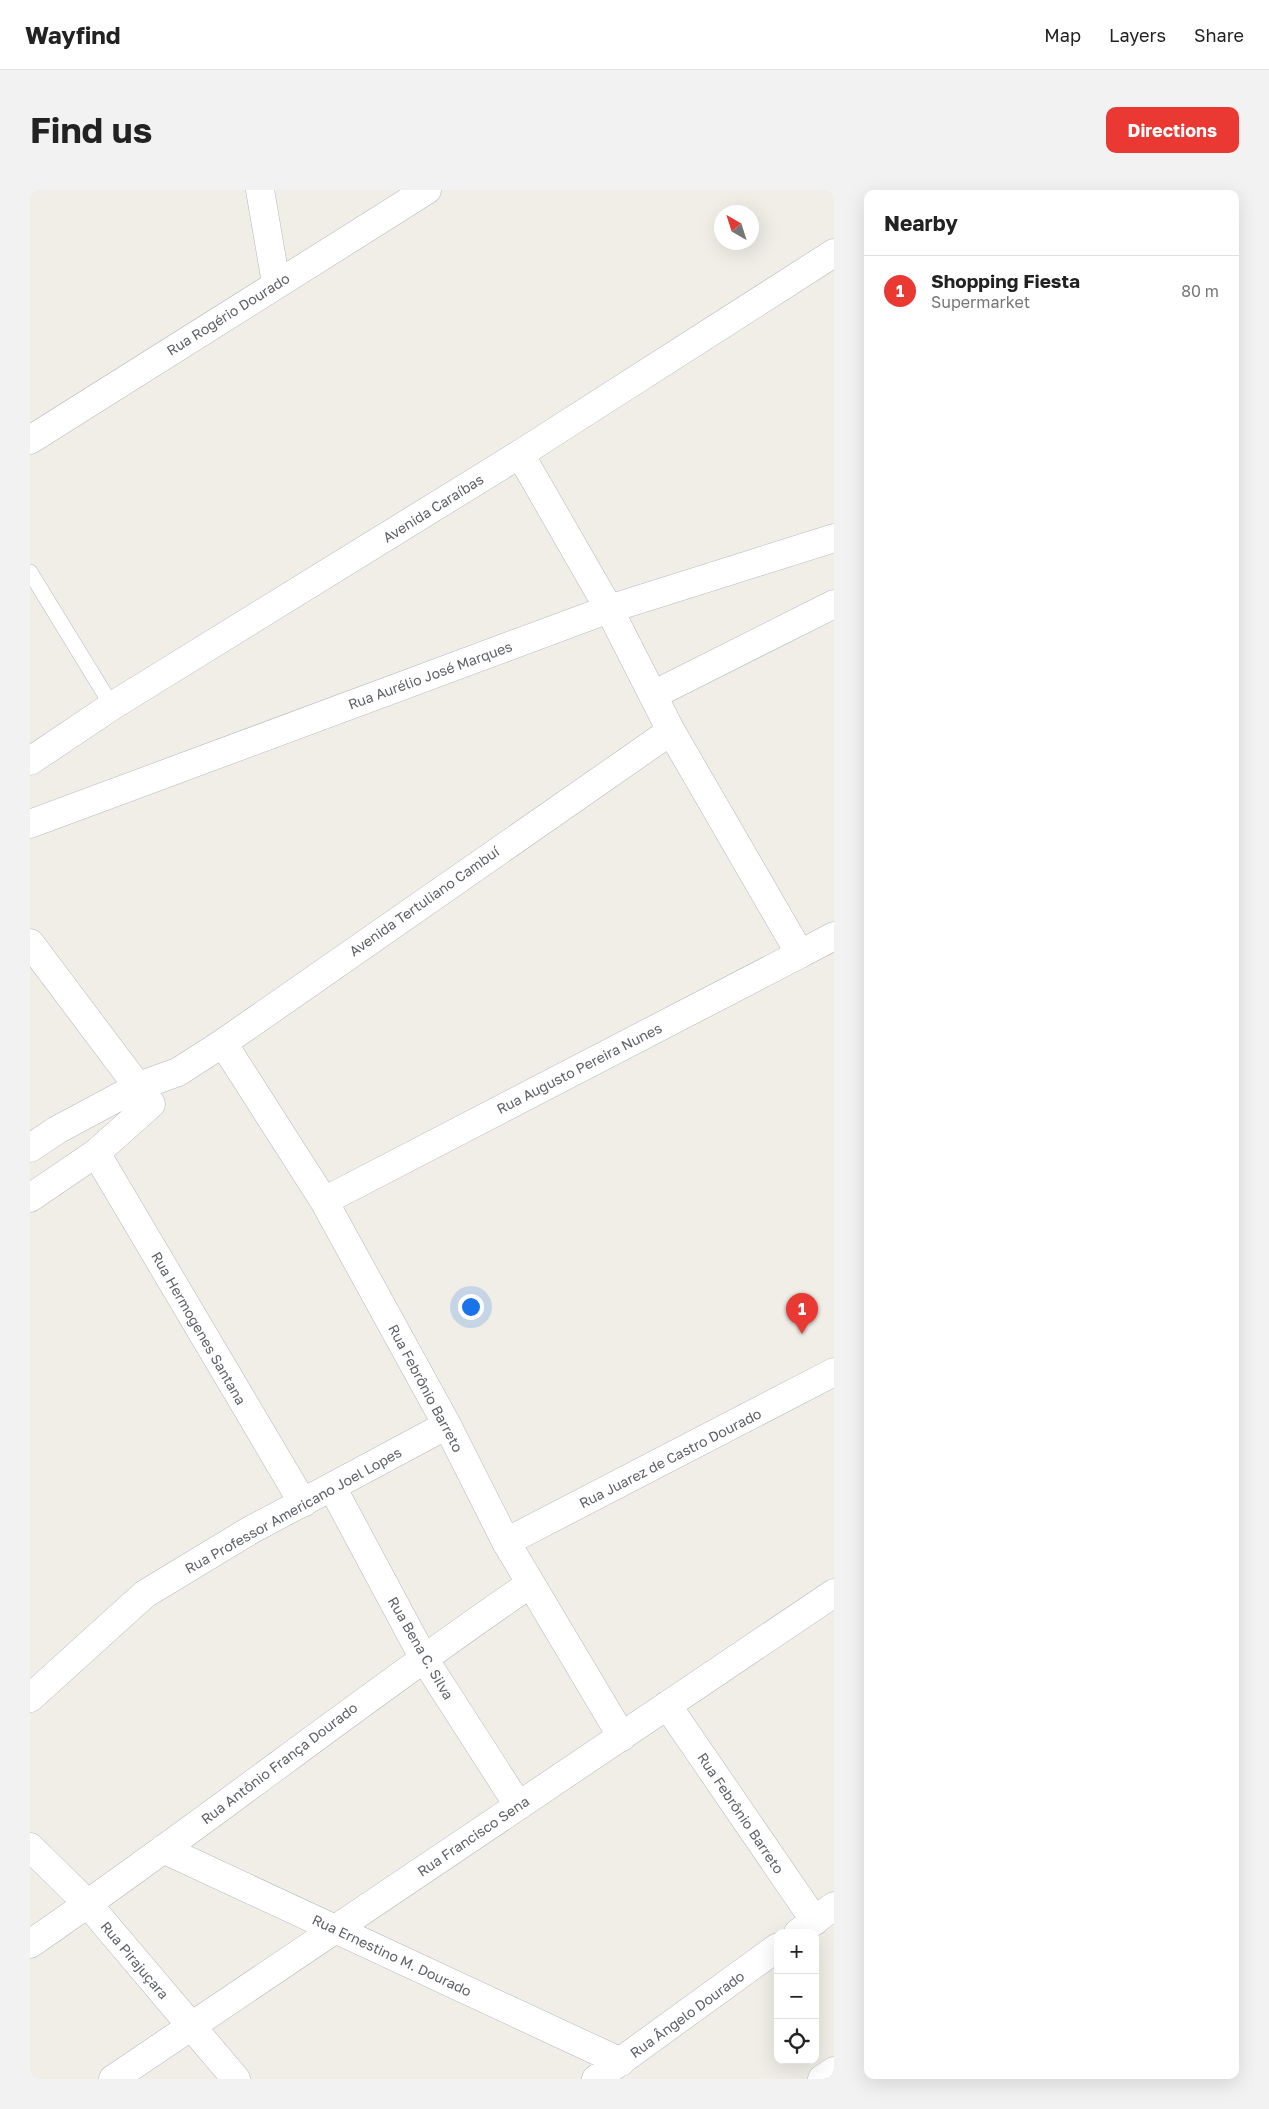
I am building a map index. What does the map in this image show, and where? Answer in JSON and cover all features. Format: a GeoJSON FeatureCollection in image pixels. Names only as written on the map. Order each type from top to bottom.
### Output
{"type":"FeatureCollection","features":[{"type":"Feature","properties":{"kind":"street"},"geometry":{"type":"LineString","coordinates":[[260,190],[276,283]]}},
{"type":"Feature","properties":{"kind":"street","name":"Rua Rogério Dourado"},"geometry":{"type":"LineString","coordinates":[[30,440],[276,283],[427,190]]}},
{"type":"Feature","properties":{"kind":"street","name":"Avenida Caraíbas"},"geometry":{"type":"LineString","coordinates":[[30,761],[112,706],[520,454],[834,253]]}},
{"type":"Feature","properties":{"kind":"street"},"geometry":{"type":"LineString","coordinates":[[520,454],[610,609],[671,731],[800,954]]}},
{"type":"Feature","properties":{"kind":"street","name":"Rua Aurélio José Marques"},"geometry":{"type":"LineString","coordinates":[[30,824],[610,609],[834,538]]}},
{"type":"Feature","properties":{"kind":"street"},"geometry":{"type":"LineString","coordinates":[[653,695],[834,604]]}},
{"type":"Feature","properties":{"kind":"street","name":"Avenida Tertuliano Cambuí"},"geometry":{"type":"LineString","coordinates":[[30,1148],[57,1130],[145,1095],[223,1043],[671,731]]}},
{"type":"Feature","properties":{"kind":"street","name":"Rua Augusto Pereira Nunes"},"geometry":{"type":"LineString","coordinates":[[324,1201],[834,936]]}},
{"type":"Feature","properties":{"kind":"street"},"geometry":{"type":"LineString","coordinates":[[30,943],[145,1095]]}},
{"type":"Feature","properties":{"kind":"street","name":"Rua Febrônio Barreto"},"geometry":{"type":"LineString","coordinates":[[223,1043],[324,1201],[447,1425],[506,1542],[622,1737]]}},
{"type":"Feature","properties":{"kind":"street","name":"Avenida Tertuliano Cambuí"},"geometry":{"type":"LineString","coordinates":[[30,1198],[96,1153],[145,1095]]}},
{"type":"Feature","properties":{"kind":"street","name":"Rua Hermogenes Santana"},"geometry":{"type":"LineString","coordinates":[[96,1153],[302,1503]]}},
{"type":"Feature","properties":{"kind":"street","name":"Rua Juarez de Castro Dourado"},"geometry":{"type":"LineString","coordinates":[[506,1542],[834,1372]]}},
{"type":"Feature","properties":{"kind":"street","name":"Rua Professor Americano Joel Lopes"},"geometry":{"type":"LineString","coordinates":[[30,1698],[145,1594],[206,1555],[447,1425]]}},
{"type":"Feature","properties":{"kind":"street","name":"Rua Bena C. Silva"},"geometry":{"type":"LineString","coordinates":[[332,1487],[423,1657],[518,1805]]}},
{"type":"Feature","properties":{"kind":"street","name":"Rua Antônio França Dourado"},"geometry":{"type":"LineString","coordinates":[[30,1944],[88,1904],[423,1657],[530,1584]]}},
{"type":"Feature","properties":{"kind":"street","name":"Rua Francisco Sena"},"geometry":{"type":"LineString","coordinates":[[113,2079],[192,2028],[518,1805],[834,1593]]}},
{"type":"Feature","properties":{"kind":"street","name":"Rua Febrônio Barreto"},"geometry":{"type":"LineString","coordinates":[[667,1705],[816,1920]]}},
{"type":"Feature","properties":{"kind":"street","name":"Rua Pirajuçara"},"geometry":{"type":"LineString","coordinates":[[30,1846],[88,1904],[236,2079]]}},
{"type":"Feature","properties":{"kind":"street","name":"Rua Ernestino M. Dourado"},"geometry":{"type":"LineString","coordinates":[[163,1849],[621,2062]]}},
{"type":"Feature","properties":{"kind":"street","name":"Rua Ângelo Dourado"},"geometry":{"type":"LineString","coordinates":[[596,2079],[774,1951]]}},
{"type":"Feature","properties":{"kind":"street"},"geometry":{"type":"LineString","coordinates":[[822,2079],[834,2071]]}},
{"type":"Feature","properties":{"kind":"lane"},"geometry":{"type":"LineString","coordinates":[[30,572],[112,706]]}},
{"type":"Feature","properties":{"kind":"place","name":"Shopping Fiesta"},"geometry":{"type":"Point","coordinates":[802,1334]}}]}
